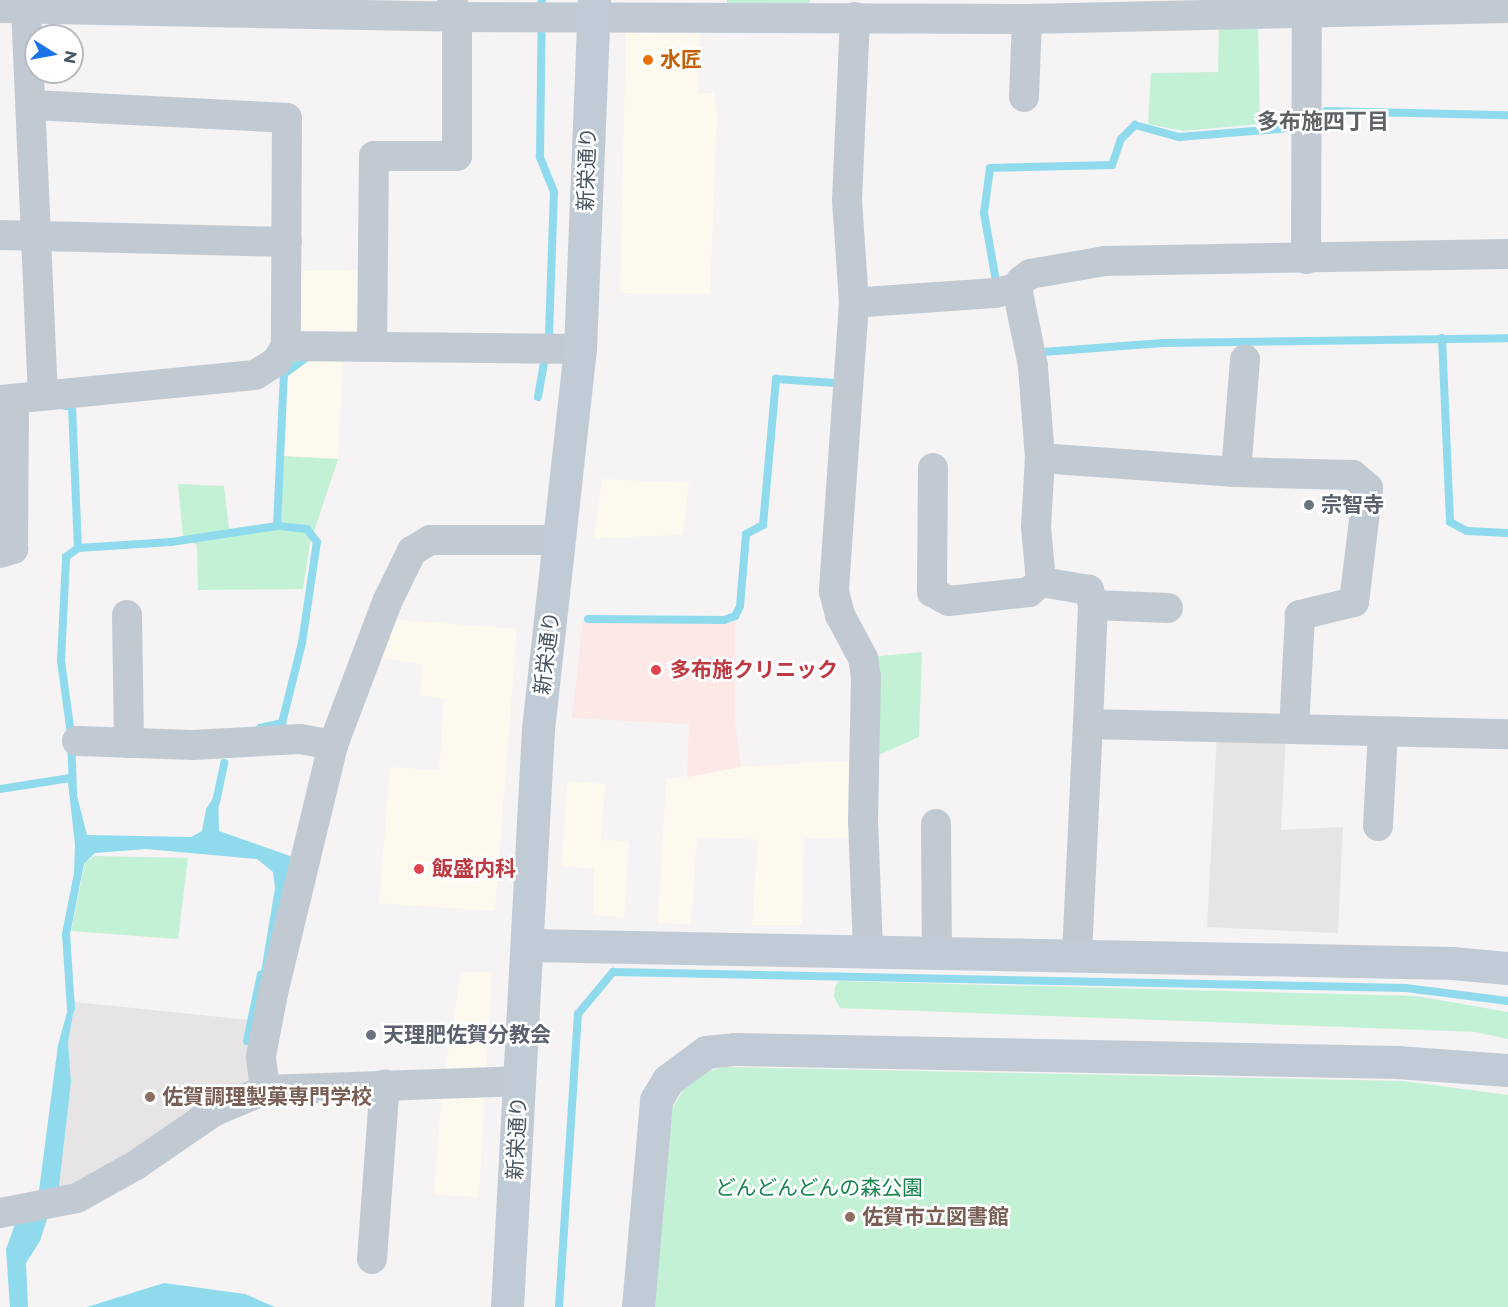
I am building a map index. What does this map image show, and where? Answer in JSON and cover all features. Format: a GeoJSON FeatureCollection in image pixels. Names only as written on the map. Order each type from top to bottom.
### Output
{"type":"FeatureCollection","features":[{"type":"Feature","properties":{"kind":"street"},"geometry":{"type":"LineString","coordinates":[[44,393],[32,105],[13,8],[166,5],[370,7],[455,9],[541,18],[594,9],[859,17],[1027,19],[1196,7],[1307,14],[1455,5],[1508,8]]}},
{"type":"Feature","properties":{"kind":"street"},"geometry":{"type":"LineString","coordinates":[[372,346],[374,156],[457,156],[455,9]]}},
{"type":"Feature","properties":{"kind":"street","name":"新栄通り"},"geometry":{"type":"LineString","coordinates":[[507,1307],[528,945],[527,894],[538,729],[560,540],[559,349],[594,9]]}},
{"type":"Feature","properties":{"kind":"street"},"geometry":{"type":"LineString","coordinates":[[1306,259],[1307,14]]}},
{"type":"Feature","properties":{"kind":"street"},"geometry":{"type":"LineString","coordinates":[[859,17],[847,200],[854,312],[834,591],[840,615],[863,658],[866,677],[863,820],[868,951]]}},
{"type":"Feature","properties":{"kind":"street"},"geometry":{"type":"LineString","coordinates":[[1024,97],[1027,19]]}},
{"type":"Feature","properties":{"kind":"street"},"geometry":{"type":"LineString","coordinates":[[0,553],[13,549],[7,401],[44,393],[255,375],[276,362],[286,346],[287,118],[32,105]]}},
{"type":"Feature","properties":{"kind":"street"},"geometry":{"type":"LineString","coordinates":[[0,235],[287,242]]}},
{"type":"Feature","properties":{"kind":"street"},"geometry":{"type":"LineString","coordinates":[[864,302],[995,293],[1017,288],[1030,274],[1105,261],[1508,254]]}},
{"type":"Feature","properties":{"kind":"street"},"geometry":{"type":"LineString","coordinates":[[1017,288],[1034,366],[1040,458],[1036,527],[1041,582]]}},
{"type":"Feature","properties":{"kind":"street"},"geometry":{"type":"LineString","coordinates":[[286,346],[559,349]]}},
{"type":"Feature","properties":{"kind":"street"},"geometry":{"type":"LineString","coordinates":[[1236,472],[1245,359]]}},
{"type":"Feature","properties":{"kind":"street"},"geometry":{"type":"LineString","coordinates":[[1040,458],[1236,472],[1353,475],[1368,488],[1354,602],[1300,615],[1294,729]]}},
{"type":"Feature","properties":{"kind":"street"},"geometry":{"type":"LineString","coordinates":[[933,468],[933,592],[949,601],[1029,592],[1041,582],[1089,590],[1093,605],[1077,955]]}},
{"type":"Feature","properties":{"kind":"street"},"geometry":{"type":"LineString","coordinates":[[265,1090],[261,1056],[273,993],[333,746],[387,602],[412,551],[430,540],[560,540]]}},
{"type":"Feature","properties":{"kind":"street"},"geometry":{"type":"LineString","coordinates":[[1093,605],[1168,608]]}},
{"type":"Feature","properties":{"kind":"street"},"geometry":{"type":"LineString","coordinates":[[127,615],[129,742]]}},
{"type":"Feature","properties":{"kind":"street"},"geometry":{"type":"LineString","coordinates":[[1088,724],[1508,734]]}},
{"type":"Feature","properties":{"kind":"street"},"geometry":{"type":"LineString","coordinates":[[1378,826],[1383,732]]}},
{"type":"Feature","properties":{"kind":"street"},"geometry":{"type":"LineString","coordinates":[[77,741],[193,745],[300,739],[333,746]]}},
{"type":"Feature","properties":{"kind":"street"},"geometry":{"type":"LineString","coordinates":[[936,824],[937,952]]}},
{"type":"Feature","properties":{"kind":"street"},"geometry":{"type":"LineString","coordinates":[[528,945],[1453,963],[1508,968]]}},
{"type":"Feature","properties":{"kind":"street"},"geometry":{"type":"LineString","coordinates":[[638,1307],[656,1100],[668,1080],[706,1052],[734,1049],[1407,1062],[1508,1070]]}},
{"type":"Feature","properties":{"kind":"street"},"geometry":{"type":"LineString","coordinates":[[13,1211],[77,1198],[127,1171],[213,1112],[265,1090],[385,1084],[520,1082]]}},
{"type":"Feature","properties":{"kind":"street"},"geometry":{"type":"LineString","coordinates":[[372,1259],[385,1084]]}},
{"type":"Feature","properties":{"kind":"shaded area"},"geometry":{"type":"Polygon","coordinates":[[[626,25],[700,25],[698,93],[714,93],[717,117],[710,294],[620,293],[626,25]]]}},
{"type":"Feature","properties":{"kind":"shaded area"},"geometry":{"type":"Polygon","coordinates":[[[364,270],[365,338],[295,339],[294,271],[364,270]]]}},
{"type":"Feature","properties":{"kind":"shaded area"},"geometry":{"type":"Polygon","coordinates":[[[343,352],[338,459],[282,456],[281,374],[302,355],[343,352]]]}},
{"type":"Feature","properties":{"kind":"shaded area"},"geometry":{"type":"Polygon","coordinates":[[[602,479],[689,483],[683,535],[594,538],[602,479]]]}},
{"type":"Feature","properties":{"kind":"shaded area"},"geometry":{"type":"Polygon","coordinates":[[[390,619],[517,629],[495,911],[379,903],[390,767],[439,770],[444,699],[419,695],[423,665],[375,656],[390,619]]]}},
{"type":"Feature","properties":{"kind":"shaded area","name":"多布施クリニック"},"geometry":{"type":"Polygon","coordinates":[[[735,619],[735,721],[741,767],[687,777],[689,724],[572,718],[583,621],[735,619]]]}},
{"type":"Feature","properties":{"kind":"shaded area"},"geometry":{"type":"Polygon","coordinates":[[[1217,734],[1286,736],[1281,830],[1343,827],[1338,933],[1207,927],[1217,734]]]}},
{"type":"Feature","properties":{"kind":"shaded area"},"geometry":{"type":"Polygon","coordinates":[[[860,760],[860,837],[804,839],[802,925],[752,925],[758,840],[697,837],[691,924],[658,923],[666,779],[741,767],[860,760]]]}},
{"type":"Feature","properties":{"kind":"shaded area"},"geometry":{"type":"Polygon","coordinates":[[[567,781],[605,784],[601,840],[629,841],[624,917],[593,915],[594,869],[562,866],[567,781]]]}},
{"type":"Feature","properties":{"kind":"shaded area"},"geometry":{"type":"Polygon","coordinates":[[[461,972],[492,972],[479,1197],[434,1195],[442,1088],[461,972]]]}},
{"type":"Feature","properties":{"kind":"shaded area","name":"佐賀調理製菓専門学校"},"geometry":{"type":"Polygon","coordinates":[[[75,1002],[259,1021],[254,1086],[58,1195],[71,1082],[68,1042],[75,1002]]]}},
{"type":"Feature","properties":{"kind":"green space"},"geometry":{"type":"Polygon","coordinates":[[[727,0],[810,0],[810,12],[727,12],[727,0]]]}},
{"type":"Feature","properties":{"kind":"green space"},"geometry":{"type":"Polygon","coordinates":[[[1258,19],[1260,124],[1183,131],[1148,124],[1151,73],[1218,72],[1219,20],[1258,19]]]}},
{"type":"Feature","properties":{"kind":"green space"},"geometry":{"type":"Polygon","coordinates":[[[282,456],[338,459],[310,543],[303,589],[198,590],[197,545],[183,536],[178,484],[224,486],[229,529],[280,522],[282,456]]]}},
{"type":"Feature","properties":{"kind":"green space"},"geometry":{"type":"Polygon","coordinates":[[[922,652],[919,737],[872,758],[870,657],[922,652]]]}},
{"type":"Feature","properties":{"kind":"green space"},"geometry":{"type":"Polygon","coordinates":[[[95,856],[188,858],[178,939],[71,931],[85,862],[95,856]]]}},
{"type":"Feature","properties":{"kind":"green space"},"geometry":{"type":"Polygon","coordinates":[[[839,981],[1416,996],[1508,1012],[1508,1039],[1476,1032],[840,1008],[834,997],[835,986],[839,981]]]}},
{"type":"Feature","properties":{"kind":"green space","name":"どんどんどんの森公園"},"geometry":{"type":"Polygon","coordinates":[[[725,1067],[1403,1081],[1508,1095],[1508,1307],[651,1307],[667,1116],[687,1085],[705,1072],[725,1067]]]}},
{"type":"Feature","properties":{"kind":"water"},"geometry":{"type":"Polygon","coordinates":[[[68,782],[74,784],[87,835],[191,837],[202,831],[206,809],[218,791],[219,831],[290,856],[294,863],[259,984],[275,888],[273,872],[257,859],[146,849],[95,853],[74,873],[75,845],[68,782]]]}},
{"type":"Feature","properties":{"kind":"water"},"geometry":{"type":"Polygon","coordinates":[[[71,998],[75,1002],[68,1042],[71,1082],[58,1195],[38,1198],[58,1045],[71,998]]]}},
{"type":"Feature","properties":{"kind":"water"},"geometry":{"type":"Polygon","coordinates":[[[48,1216],[40,1241],[26,1263],[28,1307],[10,1307],[6,1249],[15,1224],[48,1216]]]}},
{"type":"Feature","properties":{"kind":"water"},"geometry":{"type":"Polygon","coordinates":[[[164,1283],[245,1294],[275,1307],[87,1307],[164,1283]]]}},
{"type":"Feature","properties":{"kind":"waterway"},"geometry":{"type":"LineString","coordinates":[[538,397],[549,334],[554,192],[540,157],[542,0]]}},
{"type":"Feature","properties":{"kind":"waterway"},"geometry":{"type":"LineString","coordinates":[[1326,111],[1508,115]]}},
{"type":"Feature","properties":{"kind":"waterway"},"geometry":{"type":"LineString","coordinates":[[990,283],[996,281],[984,213],[990,168],[1112,165],[1121,139],[1135,125],[1179,137],[1290,128]]}},
{"type":"Feature","properties":{"kind":"waterway"},"geometry":{"type":"LineString","coordinates":[[1442,338],[1450,522],[1467,531],[1508,533]]}},
{"type":"Feature","properties":{"kind":"waterway"},"geometry":{"type":"LineString","coordinates":[[1043,352],[1163,343],[1508,338]]}},
{"type":"Feature","properties":{"kind":"waterway"},"geometry":{"type":"LineString","coordinates":[[260,728],[282,723],[302,643],[317,542],[307,529],[277,526],[284,374],[306,358]]}},
{"type":"Feature","properties":{"kind":"waterway"},"geometry":{"type":"LineString","coordinates":[[588,619],[724,620],[735,616],[740,606],[746,534],[763,525],[776,379],[835,383]]}},
{"type":"Feature","properties":{"kind":"waterway"},"geometry":{"type":"LineString","coordinates":[[65,406],[72,406],[78,548]]}},
{"type":"Feature","properties":{"kind":"waterway"},"geometry":{"type":"LineString","coordinates":[[73,793],[71,734],[61,661],[66,557],[78,548],[171,542],[277,526]]}},
{"type":"Feature","properties":{"kind":"waterway"},"geometry":{"type":"LineString","coordinates":[[216,802],[224,763]]}},
{"type":"Feature","properties":{"kind":"waterway"},"geometry":{"type":"LineString","coordinates":[[0,789],[70,778]]}},
{"type":"Feature","properties":{"kind":"waterway"},"geometry":{"type":"LineString","coordinates":[[71,1009],[66,934],[81,858]]}},
{"type":"Feature","properties":{"kind":"waterway"},"geometry":{"type":"LineString","coordinates":[[559,1307],[578,1014],[613,972],[1406,988],[1508,1001]]}},
{"type":"Feature","properties":{"kind":"waterway"},"geometry":{"type":"LineString","coordinates":[[247,1041],[261,974]]}},
{"type":"Feature","properties":{"kind":"place","name":"水匠"},"geometry":{"type":"Point","coordinates":[648,60]}},
{"type":"Feature","properties":{"kind":"place","name":"宗智寺"},"geometry":{"type":"Point","coordinates":[1309,505]}},
{"type":"Feature","properties":{"kind":"place","name":"多布施クリニック"},"geometry":{"type":"Point","coordinates":[656,670]}},
{"type":"Feature","properties":{"kind":"place","name":"飯盛内科"},"geometry":{"type":"Point","coordinates":[419,869]}},
{"type":"Feature","properties":{"kind":"place","name":"天理肥佐賀分教会"},"geometry":{"type":"Point","coordinates":[371,1035]}},
{"type":"Feature","properties":{"kind":"place","name":"佐賀調理製菓専門学校"},"geometry":{"type":"Point","coordinates":[150,1097]}},
{"type":"Feature","properties":{"kind":"place","name":"佐賀市立図書館"},"geometry":{"type":"Point","coordinates":[850,1217]}},
{"type":"Feature","properties":{"kind":"district","name":"多布施四丁目"},"geometry":{"type":"Point","coordinates":[1323,122]}}]}
